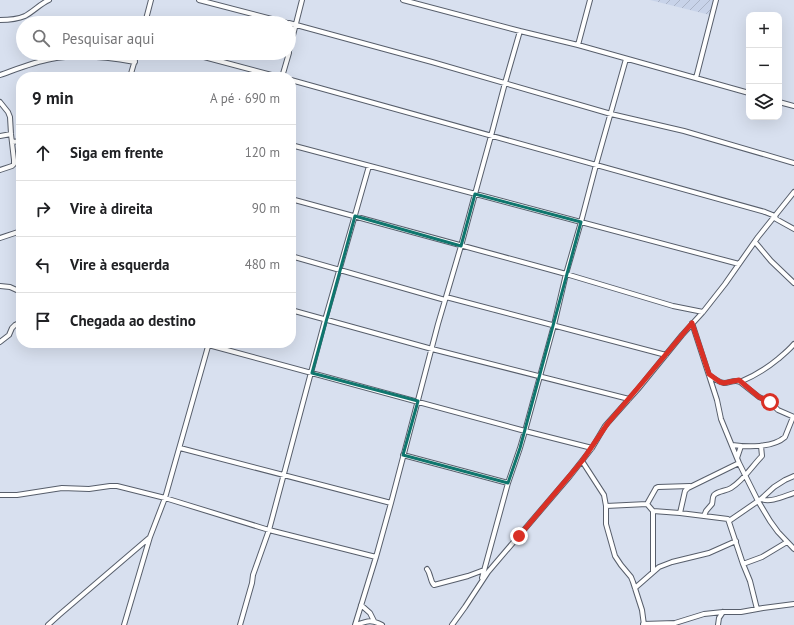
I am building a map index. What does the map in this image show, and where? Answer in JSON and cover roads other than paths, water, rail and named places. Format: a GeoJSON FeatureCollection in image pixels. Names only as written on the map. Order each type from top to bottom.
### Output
{"type":"FeatureCollection","features":[{"type":"Feature","properties":{"kind":"street"},"geometry":{"type":"LineString","coordinates":[[24,16],[49,0]]}},
{"type":"Feature","properties":{"kind":"street"},"geometry":{"type":"LineString","coordinates":[[147,16],[151,0]]}},
{"type":"Feature","properties":{"kind":"street"},"geometry":{"type":"LineString","coordinates":[[198,0],[261,16]]}},
{"type":"Feature","properties":{"kind":"street"},"geometry":{"type":"LineString","coordinates":[[302,0],[296,25],[611,114],[684,131],[794,164]]}},
{"type":"Feature","properties":{"kind":"street"},"geometry":{"type":"LineString","coordinates":[[403,0],[578,45],[746,92]]}},
{"type":"Feature","properties":{"kind":"street"},"geometry":{"type":"LineString","coordinates":[[578,45],[590,0]]}},
{"type":"Feature","properties":{"kind":"street"},"geometry":{"type":"LineString","coordinates":[[696,78],[716,0]]}},
{"type":"Feature","properties":{"kind":"street"},"geometry":{"type":"LineString","coordinates":[[0,20],[16,18]]}},
{"type":"Feature","properties":{"kind":"street"},"geometry":{"type":"LineString","coordinates":[[355,625],[391,503],[491,136],[504,83],[520,31]]}},
{"type":"Feature","properties":{"kind":"street"},"geometry":{"type":"LineString","coordinates":[[481,582],[508,483],[525,431],[554,325],[566,274],[626,58]]}},
{"type":"Feature","properties":{"kind":"street"},"geometry":{"type":"LineString","coordinates":[[0,74],[50,60]]}},
{"type":"Feature","properties":{"kind":"street"},"geometry":{"type":"LineString","coordinates":[[121,60],[134,62],[131,72]]}},
{"type":"Feature","properties":{"kind":"street"},"geometry":{"type":"LineString","coordinates":[[215,60],[260,72]]}},
{"type":"Feature","properties":{"kind":"street"},"geometry":{"type":"LineString","coordinates":[[283,72],[287,60]]}},
{"type":"Feature","properties":{"kind":"street"},"geometry":{"type":"LineString","coordinates":[[296,81],[765,212],[775,216],[776,219],[794,229]]}},
{"type":"Feature","properties":{"kind":"street"},"geometry":{"type":"LineString","coordinates":[[0,102],[10,117],[14,164],[0,170]]}},
{"type":"Feature","properties":{"kind":"street"},"geometry":{"type":"LineString","coordinates":[[782,103],[794,106]]}},
{"type":"Feature","properties":{"kind":"street"},"geometry":{"type":"LineString","coordinates":[[0,136],[11,134]]}},
{"type":"Feature","properties":{"kind":"street"},"geometry":{"type":"LineString","coordinates":[[12,142],[16,142]]}},
{"type":"Feature","properties":{"kind":"street"},"geometry":{"type":"LineString","coordinates":[[296,146],[739,264]]}},
{"type":"Feature","properties":{"kind":"street"},"geometry":{"type":"LineString","coordinates":[[240,625],[253,575],[269,530],[368,166]]}},
{"type":"Feature","properties":{"kind":"street"},"geometry":{"type":"LineString","coordinates":[[452,625],[488,572],[544,508],[592,448],[603,429],[725,284],[755,242],[794,192]]}},
{"type":"Feature","properties":{"kind":"street"},"geometry":{"type":"LineString","coordinates":[[296,200],[566,274],[673,306],[702,312]]}},
{"type":"Feature","properties":{"kind":"street"},"geometry":{"type":"LineString","coordinates":[[0,238],[16,233]]}},
{"type":"Feature","properties":{"kind":"street"},"geometry":{"type":"LineString","coordinates":[[755,242],[771,261],[794,283]]}},
{"type":"Feature","properties":{"kind":"street"},"geometry":{"type":"LineString","coordinates":[[296,258],[340,271],[446,299],[554,325],[666,355]]}},
{"type":"Feature","properties":{"kind":"street"},"geometry":{"type":"LineString","coordinates":[[0,286],[10,287],[16,290]]}},
{"type":"Feature","properties":{"kind":"street"},"geometry":{"type":"LineString","coordinates":[[296,311],[432,349],[629,399]]}},
{"type":"Feature","properties":{"kind":"street"},"geometry":{"type":"LineString","coordinates":[[692,323],[717,400],[721,419],[739,463],[778,532],[794,549]]}},
{"type":"Feature","properties":{"kind":"street"},"geometry":{"type":"LineString","coordinates":[[0,342],[9,335],[12,328],[16,324]]}},
{"type":"Feature","properties":{"kind":"street"},"geometry":{"type":"LineString","coordinates":[[740,382],[761,372],[771,365],[794,344]]}},
{"type":"Feature","properties":{"kind":"street"},"geometry":{"type":"LineString","coordinates":[[124,625],[150,537],[165,498],[180,448],[207,348]]}},
{"type":"Feature","properties":{"kind":"street"},"geometry":{"type":"LineString","coordinates":[[222,348],[592,448]]}},
{"type":"Feature","properties":{"kind":"street"},"geometry":{"type":"LineString","coordinates":[[709,374],[720,382],[724,383],[735,380],[740,382],[759,397],[770,402],[778,410],[793,417],[784,438],[772,444],[761,446],[732,445]]}},
{"type":"Feature","properties":{"kind":"street"},"geometry":{"type":"LineString","coordinates":[[737,458],[741,446]]}},
{"type":"Feature","properties":{"kind":"street"},"geometry":{"type":"LineString","coordinates":[[704,516],[712,504],[715,494],[732,488],[746,476],[762,456],[761,446]]}},
{"type":"Feature","properties":{"kind":"street"},"geometry":{"type":"LineString","coordinates":[[180,448],[391,503]]}},
{"type":"Feature","properties":{"kind":"street"},"geometry":{"type":"LineString","coordinates":[[403,455],[508,483]]}},
{"type":"Feature","properties":{"kind":"street"},"geometry":{"type":"LineString","coordinates":[[582,461],[602,492],[606,506],[606,524],[615,556],[631,577],[642,610],[644,624],[675,623],[698,616],[723,612],[741,612],[794,604]]}},
{"type":"Feature","properties":{"kind":"street"},"geometry":{"type":"LineString","coordinates":[[680,513],[685,491],[690,486],[739,463]]}},
{"type":"Feature","properties":{"kind":"street"},"geometry":{"type":"LineString","coordinates":[[729,521],[759,500],[778,484],[794,476]]}},
{"type":"Feature","properties":{"kind":"street"},"geometry":{"type":"LineString","coordinates":[[0,495],[17,495],[62,488],[96,489],[110,486],[121,487],[165,498],[269,530],[376,557]]}},
{"type":"Feature","properties":{"kind":"street"},"geometry":{"type":"LineString","coordinates":[[647,504],[657,487],[690,486]]}},
{"type":"Feature","properties":{"kind":"street"},"geometry":{"type":"LineString","coordinates":[[759,500],[772,500],[794,493]]}},
{"type":"Feature","properties":{"kind":"street"},"geometry":{"type":"LineString","coordinates":[[606,506],[647,504]]}},
{"type":"Feature","properties":{"kind":"street"},"geometry":{"type":"LineString","coordinates":[[647,504],[653,511],[653,573]]}},
{"type":"Feature","properties":{"kind":"street"},"geometry":{"type":"LineString","coordinates":[[653,511],[704,516],[726,519],[729,521],[750,581],[757,609]]}},
{"type":"Feature","properties":{"kind":"street"},"geometry":{"type":"LineString","coordinates":[[48,625],[150,537]]}},
{"type":"Feature","properties":{"kind":"street"},"geometry":{"type":"LineString","coordinates":[[635,588],[656,569],[665,564],[709,553],[736,541]]}},
{"type":"Feature","properties":{"kind":"street"},"geometry":{"type":"LineString","coordinates":[[743,564],[762,557],[787,542]]}},
{"type":"Feature","properties":{"kind":"street"},"geometry":{"type":"LineString","coordinates":[[427,569],[432,584],[434,585],[484,570]]}},
{"type":"Feature","properties":{"kind":"street"},"geometry":{"type":"LineString","coordinates":[[361,605],[370,613],[374,621]]}},
{"type":"Feature","properties":{"kind":"street"},"geometry":{"type":"LineString","coordinates":[[718,625],[719,618],[723,612]]}},
{"type":"Feature","properties":{"kind":"street"},"geometry":{"type":"LineString","coordinates":[[355,625],[367,621],[374,621],[382,625]]}}]}
